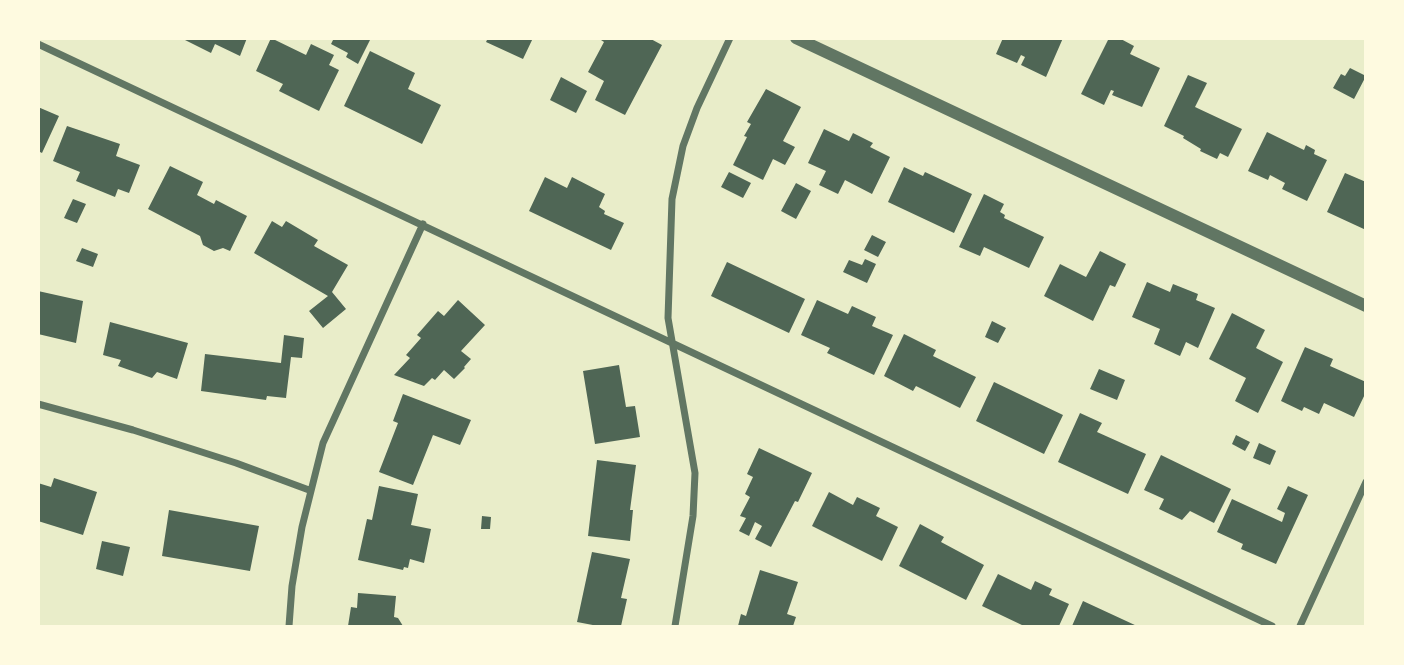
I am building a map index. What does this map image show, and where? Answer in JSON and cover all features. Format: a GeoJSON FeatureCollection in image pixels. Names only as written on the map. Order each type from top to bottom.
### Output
{"type":"FeatureCollection","features":[{"type":"Feature","properties":{"kind":"street"},"geometry":{"type":"LineString","coordinates":[[675,626],[693,516],[695,473],[668,318],[672,200],[683,146],[697,108],[730,38]]}},
{"type":"Feature","properties":{"kind":"street"},"geometry":{"type":"LineString","coordinates":[[796,38],[1366,306]]}},
{"type":"Feature","properties":{"kind":"street"},"geometry":{"type":"LineString","coordinates":[[38,44],[1272,626]]}},
{"type":"Feature","properties":{"kind":"street"},"geometry":{"type":"LineString","coordinates":[[289,626],[292,586],[309,490],[323,443],[423,224]]}},
{"type":"Feature","properties":{"kind":"street"},"geometry":{"type":"LineString","coordinates":[[38,404],[159,439],[309,490]]}},
{"type":"Feature","properties":{"kind":"street"},"geometry":{"type":"LineString","coordinates":[[1300,626],[1366,482]]}},
{"type":"Feature","properties":{"kind":"building"},"geometry":{"type":"Polygon","coordinates":[[[181,38],[247,38],[240,56],[215,44],[211,53],[181,38]]]}},
{"type":"Feature","properties":{"kind":"building"},"geometry":{"type":"Polygon","coordinates":[[[271,38],[306,55],[311,44],[334,55],[329,65],[339,70],[319,111],[279,91],[283,84],[256,71],[271,38]]]}},
{"type":"Feature","properties":{"kind":"building"},"geometry":{"type":"Polygon","coordinates":[[[334,38],[371,38],[358,64],[346,57],[348,53],[331,44],[334,38]]]}},
{"type":"Feature","properties":{"kind":"building"},"geometry":{"type":"Polygon","coordinates":[[[488,38],[533,38],[523,59],[486,42],[488,38]]]}},
{"type":"Feature","properties":{"kind":"building"},"geometry":{"type":"Polygon","coordinates":[[[598,38],[649,38],[662,45],[625,115],[595,100],[604,81],[588,72],[604,42],[598,38]]]}},
{"type":"Feature","properties":{"kind":"building"},"geometry":{"type":"Polygon","coordinates":[[[1003,38],[1063,38],[1046,77],[1021,65],[1025,57],[1021,55],[1017,63],[996,54],[1003,38]]]}},
{"type":"Feature","properties":{"kind":"building"},"geometry":{"type":"Polygon","coordinates":[[[1109,38],[1119,38],[1134,46],[1130,54],[1160,68],[1142,107],[1112,95],[1114,91],[1111,90],[1104,105],[1081,94],[1109,38]]]}},
{"type":"Feature","properties":{"kind":"building"},"geometry":{"type":"Polygon","coordinates":[[[370,51],[415,73],[408,89],[441,105],[422,144],[344,106],[370,51]]]}},
{"type":"Feature","properties":{"kind":"building"},"geometry":{"type":"Polygon","coordinates":[[[1350,68],[1366,76],[1354,99],[1333,88],[1341,74],[1345,76],[1350,68]]]}},
{"type":"Feature","properties":{"kind":"building"},"geometry":{"type":"Polygon","coordinates":[[[1188,75],[1207,83],[1195,107],[1242,129],[1228,157],[1220,153],[1217,159],[1200,151],[1201,149],[1183,138],[1184,136],[1164,126],[1188,75]]]}},
{"type":"Feature","properties":{"kind":"building"},"geometry":{"type":"Polygon","coordinates":[[[561,77],[587,91],[576,113],[550,100],[561,77]]]}},
{"type":"Feature","properties":{"kind":"building"},"geometry":{"type":"Polygon","coordinates":[[[766,89],[801,107],[783,141],[795,147],[785,165],[773,159],[763,180],[733,165],[747,137],[744,136],[751,124],[747,122],[766,89]]]}},
{"type":"Feature","properties":{"kind":"building"},"geometry":{"type":"Polygon","coordinates":[[[38,107],[59,116],[42,153],[38,151],[38,107]]]}},
{"type":"Feature","properties":{"kind":"building"},"geometry":{"type":"Polygon","coordinates":[[[67,126],[120,144],[116,156],[140,165],[129,193],[118,189],[115,197],[76,181],[80,172],[53,161],[67,126]]]}},
{"type":"Feature","properties":{"kind":"building"},"geometry":{"type":"Polygon","coordinates":[[[824,129],[849,141],[853,133],[873,143],[870,147],[890,157],[872,194],[845,180],[838,194],[819,185],[826,171],[808,163],[824,129]]]}},
{"type":"Feature","properties":{"kind":"building"},"geometry":{"type":"Polygon","coordinates":[[[1267,132],[1304,150],[1306,145],[1315,150],[1314,154],[1327,160],[1307,201],[1282,189],[1285,183],[1270,175],[1268,180],[1248,171],[1267,132]]]}},
{"type":"Feature","properties":{"kind":"building"},"geometry":{"type":"Polygon","coordinates":[[[170,166],[203,182],[197,195],[214,204],[216,200],[247,216],[230,251],[223,248],[214,251],[203,245],[200,236],[148,209],[170,166]]]}},
{"type":"Feature","properties":{"kind":"building"},"geometry":{"type":"Polygon","coordinates":[[[904,167],[923,176],[925,172],[972,194],[954,233],[888,202],[904,167]]]}},
{"type":"Feature","properties":{"kind":"building"},"geometry":{"type":"Polygon","coordinates":[[[729,172],[751,183],[743,198],[721,187],[729,172]]]}},
{"type":"Feature","properties":{"kind":"building"},"geometry":{"type":"Polygon","coordinates":[[[1345,173],[1366,182],[1366,230],[1327,212],[1345,173]]]}},
{"type":"Feature","properties":{"kind":"building"},"geometry":{"type":"Polygon","coordinates":[[[545,177],[567,188],[572,177],[605,194],[599,207],[605,211],[604,214],[624,223],[611,250],[529,211],[545,177]]]}},
{"type":"Feature","properties":{"kind":"building"},"geometry":{"type":"Polygon","coordinates":[[[796,183],[811,191],[796,219],[781,211],[796,183]]]}},
{"type":"Feature","properties":{"kind":"building"},"geometry":{"type":"Polygon","coordinates":[[[984,194],[1004,204],[1000,212],[1005,215],[1004,218],[1044,237],[1029,268],[984,247],[980,256],[959,247],[984,194]]]}},
{"type":"Feature","properties":{"kind":"building"},"geometry":{"type":"Polygon","coordinates":[[[73,199],[86,204],[77,223],[64,218],[73,199]]]}},
{"type":"Feature","properties":{"kind":"building"},"geometry":{"type":"Polygon","coordinates":[[[272,221],[282,227],[286,221],[318,240],[314,246],[348,265],[332,292],[346,309],[323,328],[309,311],[328,296],[254,253],[272,221]]]}},
{"type":"Feature","properties":{"kind":"building"},"geometry":{"type":"Polygon","coordinates":[[[872,235],[886,242],[878,257],[864,250],[872,235]]]}},
{"type":"Feature","properties":{"kind":"building"},"geometry":{"type":"Polygon","coordinates":[[[82,248],[98,254],[93,267],[76,261],[82,248]]]}},
{"type":"Feature","properties":{"kind":"building"},"geometry":{"type":"Polygon","coordinates":[[[1100,251],[1126,264],[1115,287],[1110,285],[1093,321],[1044,296],[1060,264],[1086,277],[1100,251]]]}},
{"type":"Feature","properties":{"kind":"building"},"geometry":{"type":"Polygon","coordinates":[[[865,259],[876,264],[867,283],[843,272],[849,260],[862,265],[865,259]]]}},
{"type":"Feature","properties":{"kind":"building"},"geometry":{"type":"Polygon","coordinates":[[[727,262],[805,299],[789,333],[711,296],[727,262]]]}},
{"type":"Feature","properties":{"kind":"building"},"geometry":{"type":"Polygon","coordinates":[[[1147,282],[1170,292],[1173,284],[1198,294],[1196,300],[1215,308],[1198,348],[1186,342],[1180,356],[1154,344],[1160,329],[1132,317],[1147,282]]]}},
{"type":"Feature","properties":{"kind":"building"},"geometry":{"type":"Polygon","coordinates":[[[38,291],[83,301],[76,343],[38,334],[38,291]]]}},
{"type":"Feature","properties":{"kind":"building"},"geometry":{"type":"Polygon","coordinates":[[[458,300],[485,325],[461,351],[471,359],[465,368],[454,379],[444,370],[435,380],[432,378],[424,386],[394,375],[410,358],[406,355],[421,338],[417,335],[438,311],[444,316],[458,300]]]}},
{"type":"Feature","properties":{"kind":"building"},"geometry":{"type":"Polygon","coordinates":[[[817,300],[848,314],[852,306],[876,317],[872,326],[893,335],[874,375],[827,353],[830,348],[801,335],[817,300]]]}},
{"type":"Feature","properties":{"kind":"building"},"geometry":{"type":"Polygon","coordinates":[[[1232,313],[1265,330],[1256,348],[1283,362],[1258,413],[1235,401],[1246,378],[1209,359],[1232,313]]]}},
{"type":"Feature","properties":{"kind":"building"},"geometry":{"type":"Polygon","coordinates":[[[992,321],[1006,328],[998,343],[985,337],[992,321]]]}},
{"type":"Feature","properties":{"kind":"building"},"geometry":{"type":"Polygon","coordinates":[[[110,322],[188,343],[177,379],[157,372],[152,378],[118,366],[121,360],[103,355],[110,322]]]}},
{"type":"Feature","properties":{"kind":"building"},"geometry":{"type":"Polygon","coordinates":[[[904,334],[936,350],[933,356],[976,377],[960,408],[916,386],[913,391],[884,376],[904,334]]]}},
{"type":"Feature","properties":{"kind":"building"},"geometry":{"type":"Polygon","coordinates":[[[284,335],[304,338],[302,358],[291,357],[286,398],[267,396],[266,400],[201,391],[205,354],[281,363],[284,335]]]}},
{"type":"Feature","properties":{"kind":"building"},"geometry":{"type":"Polygon","coordinates":[[[1305,347],[1333,359],[1330,366],[1366,382],[1366,392],[1354,417],[1324,403],[1319,414],[1304,407],[1302,411],[1281,401],[1305,347]]]}},
{"type":"Feature","properties":{"kind":"building"},"geometry":{"type":"Polygon","coordinates":[[[619,365],[626,407],[635,406],[640,437],[595,444],[583,371],[619,365]]]}},
{"type":"Feature","properties":{"kind":"building"},"geometry":{"type":"Polygon","coordinates":[[[1099,369],[1125,380],[1117,400],[1090,389],[1099,369]]]}},
{"type":"Feature","properties":{"kind":"building"},"geometry":{"type":"Polygon","coordinates":[[[994,382],[1063,415],[1044,454],[976,421],[994,382]]]}},
{"type":"Feature","properties":{"kind":"building"},"geometry":{"type":"Polygon","coordinates":[[[403,394],[471,420],[460,445],[433,435],[413,485],[379,472],[398,423],[393,421],[403,394]]]}},
{"type":"Feature","properties":{"kind":"building"},"geometry":{"type":"Polygon","coordinates":[[[1080,413],[1102,423],[1097,432],[1146,454],[1128,494],[1058,462],[1080,413]]]}},
{"type":"Feature","properties":{"kind":"building"},"geometry":{"type":"Polygon","coordinates":[[[1236,435],[1250,442],[1245,451],[1232,444],[1236,435]]]}},
{"type":"Feature","properties":{"kind":"building"},"geometry":{"type":"Polygon","coordinates":[[[1259,443],[1276,451],[1270,465],[1253,458],[1259,443]]]}},
{"type":"Feature","properties":{"kind":"building"},"geometry":{"type":"Polygon","coordinates":[[[759,448],[812,473],[771,547],[755,539],[762,526],[755,522],[749,536],[739,531],[746,518],[740,516],[750,497],[745,494],[753,477],[747,474],[759,448]]]}},
{"type":"Feature","properties":{"kind":"building"},"geometry":{"type":"Polygon","coordinates":[[[1161,455],[1231,489],[1214,523],[1190,511],[1182,520],[1159,509],[1164,499],[1144,490],[1161,455]]]}},
{"type":"Feature","properties":{"kind":"building"},"geometry":{"type":"Polygon","coordinates":[[[597,460],[636,465],[630,510],[633,510],[630,541],[588,536],[597,460]]]}},
{"type":"Feature","properties":{"kind":"building"},"geometry":{"type":"Polygon","coordinates":[[[54,478],[97,492],[83,535],[38,521],[38,483],[51,487],[54,478]]]}},
{"type":"Feature","properties":{"kind":"building"},"geometry":{"type":"Polygon","coordinates":[[[379,486],[418,494],[411,525],[431,529],[424,563],[410,559],[408,568],[404,567],[403,570],[358,560],[367,519],[372,520],[379,486]]]}},
{"type":"Feature","properties":{"kind":"building"},"geometry":{"type":"Polygon","coordinates":[[[1288,486],[1308,495],[1276,564],[1241,549],[1243,544],[1217,532],[1232,499],[1282,522],[1285,513],[1277,509],[1288,486]]]}},
{"type":"Feature","properties":{"kind":"building"},"geometry":{"type":"Polygon","coordinates":[[[829,492],[853,505],[857,497],[880,508],[876,516],[898,527],[882,561],[812,526],[829,492]]]}},
{"type":"Feature","properties":{"kind":"building"},"geometry":{"type":"Polygon","coordinates":[[[169,510],[259,526],[250,571],[162,556],[169,510]]]}},
{"type":"Feature","properties":{"kind":"building"},"geometry":{"type":"Polygon","coordinates":[[[482,516],[491,517],[490,529],[481,529],[482,516]]]}},
{"type":"Feature","properties":{"kind":"building"},"geometry":{"type":"Polygon","coordinates":[[[920,524],[944,537],[941,542],[984,565],[966,600],[899,566],[920,524]]]}},
{"type":"Feature","properties":{"kind":"building"},"geometry":{"type":"Polygon","coordinates":[[[102,541],[130,547],[123,576],[96,569],[102,541]]]}},
{"type":"Feature","properties":{"kind":"building"},"geometry":{"type":"Polygon","coordinates":[[[592,552],[630,559],[621,598],[627,599],[621,626],[577,622],[592,552]]]}},
{"type":"Feature","properties":{"kind":"building"},"geometry":{"type":"Polygon","coordinates":[[[760,570],[798,582],[787,614],[796,617],[793,626],[738,626],[741,614],[746,616],[760,570]]]}},
{"type":"Feature","properties":{"kind":"building"},"geometry":{"type":"Polygon","coordinates":[[[998,574],[1031,590],[1035,581],[1052,589],[1049,595],[1069,604],[1059,626],[1024,626],[982,606],[998,574]]]}},
{"type":"Feature","properties":{"kind":"building"},"geometry":{"type":"Polygon","coordinates":[[[358,593],[396,596],[394,617],[398,618],[403,626],[348,626],[351,607],[357,608],[358,593]]]}},
{"type":"Feature","properties":{"kind":"building"},"geometry":{"type":"Polygon","coordinates":[[[1083,601],[1137,626],[1072,626],[1083,601]]]}}]}
